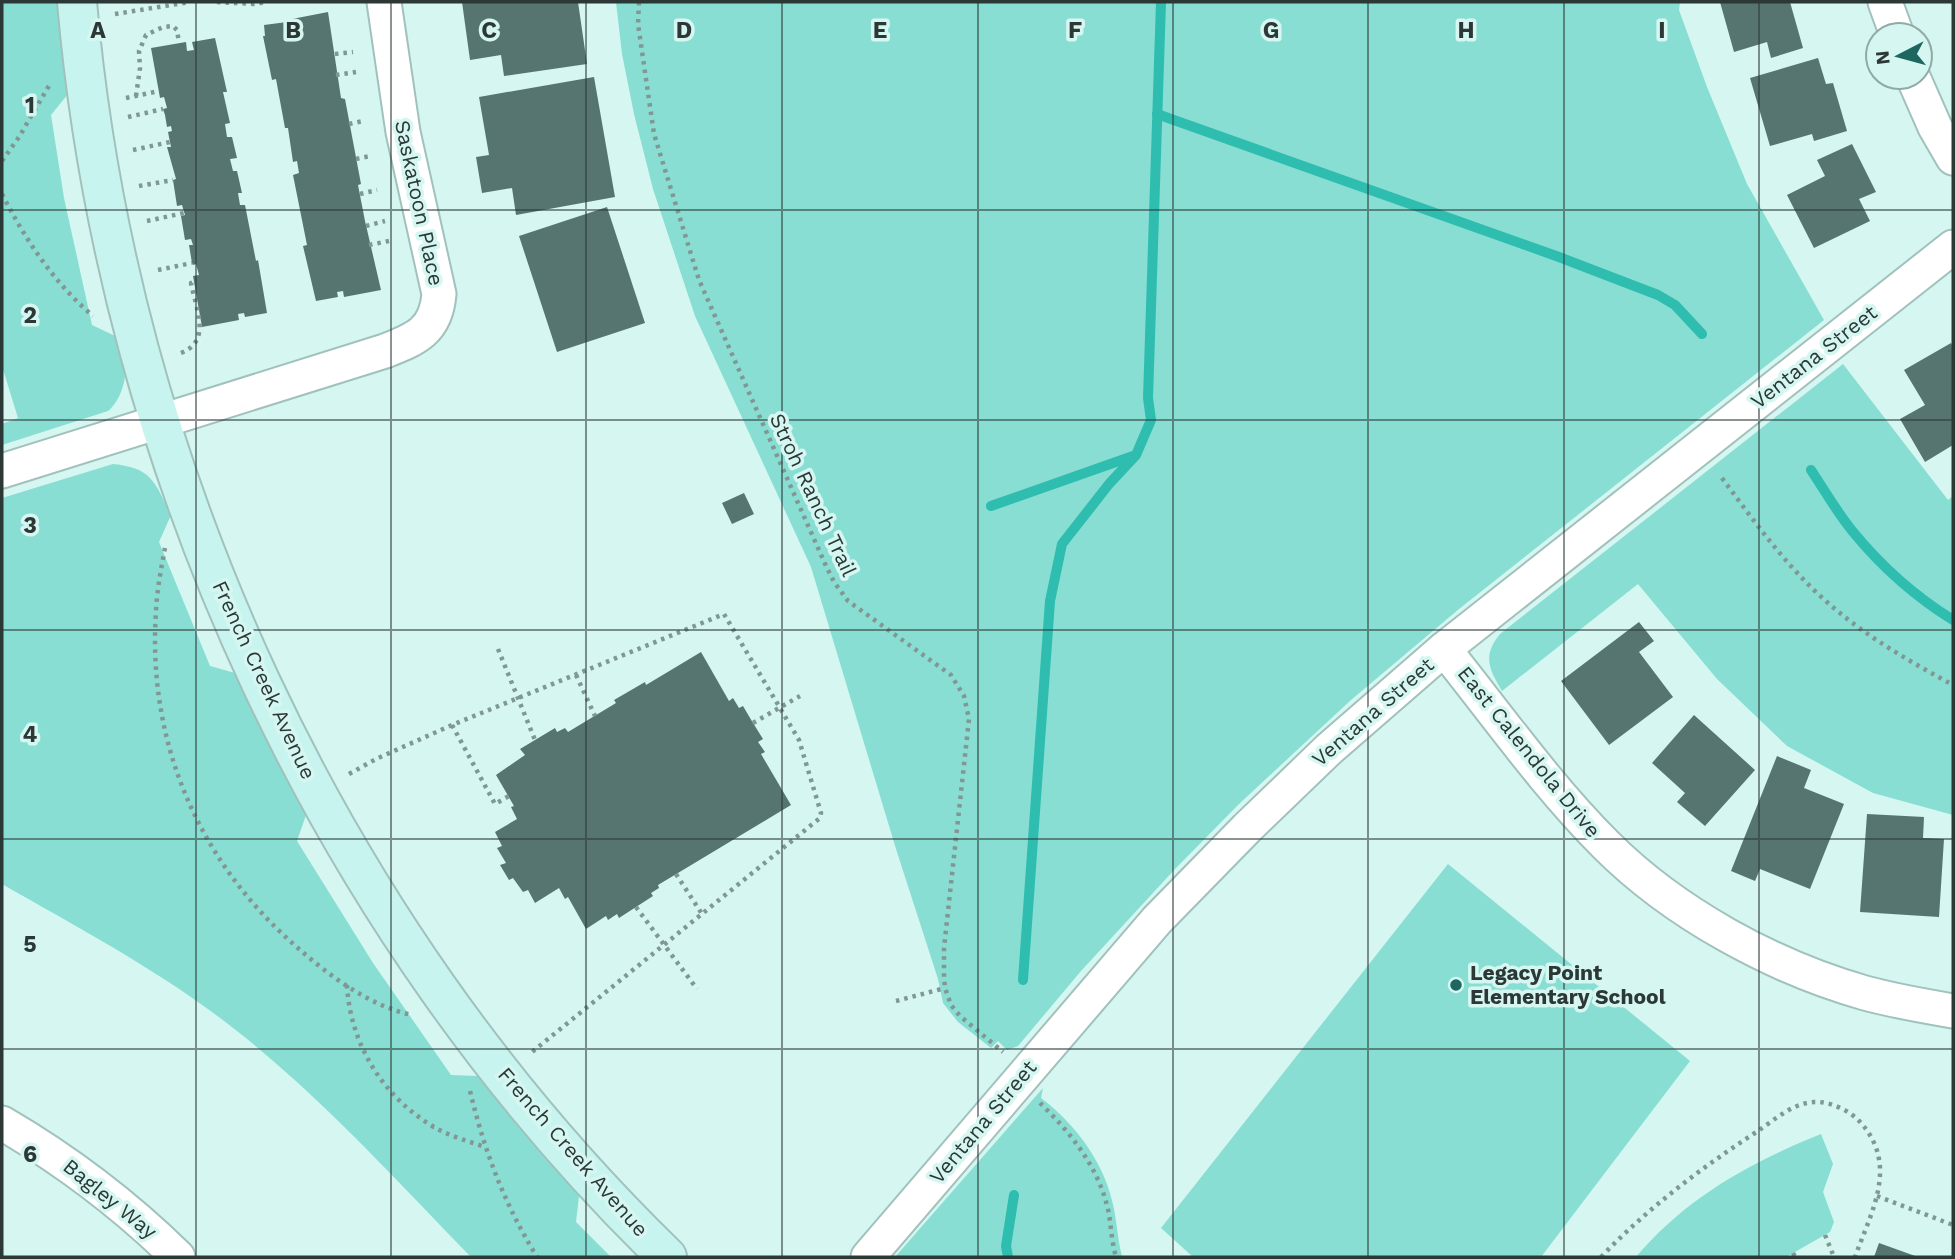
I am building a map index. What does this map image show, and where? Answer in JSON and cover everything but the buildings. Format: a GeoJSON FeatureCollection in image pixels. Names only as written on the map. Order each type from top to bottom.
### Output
{"type":"FeatureCollection","features":[{"type":"Feature","properties":{"kind":"street","name":"French Creek Avenue"},"geometry":{"type":"LineString","coordinates":[[77,2],[92,126],[107,217],[128,313],[160,421],[202,546],[235,625],[288,737],[344,841],[421,962],[478,1043],[587,1174],[667,1257]]}},
{"type":"Feature","properties":{"kind":"street","name":"Saskatoon Place"},"geometry":{"type":"LineString","coordinates":[[2,471],[385,351],[443,327],[438,306],[439,294],[403,132],[384,2]]}},
{"type":"Feature","properties":{"kind":"street"},"geometry":{"type":"LineString","coordinates":[[1885,2],[1892,21]]}},
{"type":"Feature","properties":{"kind":"street"},"geometry":{"type":"LineString","coordinates":[[1919,91],[1953,158]]}},
{"type":"Feature","properties":{"kind":"street","name":"Ventana Street"},"geometry":{"type":"LineString","coordinates":[[868,1257],[1101,984],[1193,883],[1329,749],[1444,649],[1953,247]]}},
{"type":"Feature","properties":{"kind":"street","name":"East Calendola Drive"},"geometry":{"type":"LineString","coordinates":[[1444,649],[1539,770],[1586,824],[1623,862],[1665,894],[1724,933],[1797,969],[1863,993],[1953,1011]]}},
{"type":"Feature","properties":{"kind":"street","name":"Bagley Way"},"geometry":{"type":"LineString","coordinates":[[2,1123],[50,1152],[110,1195],[178,1257]]}},
{"type":"Feature","properties":{"kind":"path"},"geometry":{"type":"LineString","coordinates":[[115,14],[190,2]]}},
{"type":"Feature","properties":{"kind":"path"},"geometry":{"type":"LineString","coordinates":[[217,2],[267,2]]}},
{"type":"Feature","properties":{"kind":"path","name":"Stroh Ranch Trail"},"geometry":{"type":"LineString","coordinates":[[639,2],[638,24],[654,134],[699,280],[826,566],[848,601],[951,675],[958,684],[967,707],[963,775],[944,948],[945,988],[951,1005],[960,1016],[1011,1059]]}},
{"type":"Feature","properties":{"kind":"path"},"geometry":{"type":"LineString","coordinates":[[136,96],[140,68],[139,51],[146,35],[163,27],[173,26],[177,30],[179,43]]}},
{"type":"Feature","properties":{"kind":"path"},"geometry":{"type":"LineString","coordinates":[[335,54],[354,52]]}},
{"type":"Feature","properties":{"kind":"path"},"geometry":{"type":"LineString","coordinates":[[337,75],[355,72]]}},
{"type":"Feature","properties":{"kind":"path"},"geometry":{"type":"LineString","coordinates":[[2,161],[19,138],[50,84]]}},
{"type":"Feature","properties":{"kind":"path"},"geometry":{"type":"LineString","coordinates":[[126,98],[159,91]]}},
{"type":"Feature","properties":{"kind":"path"},"geometry":{"type":"LineString","coordinates":[[128,117],[163,109]]}},
{"type":"Feature","properties":{"kind":"path"},"geometry":{"type":"LineString","coordinates":[[349,124],[363,121]]}},
{"type":"Feature","properties":{"kind":"path"},"geometry":{"type":"LineString","coordinates":[[133,150],[170,142]]}},
{"type":"Feature","properties":{"kind":"path"},"geometry":{"type":"LineString","coordinates":[[356,159],[370,156]]}},
{"type":"Feature","properties":{"kind":"path"},"geometry":{"type":"LineString","coordinates":[[139,186],[173,180]]}},
{"type":"Feature","properties":{"kind":"path"},"geometry":{"type":"LineString","coordinates":[[360,194],[377,190]]}},
{"type":"Feature","properties":{"kind":"path"},"geometry":{"type":"LineString","coordinates":[[2,194],[32,246],[68,292],[93,316]]}},
{"type":"Feature","properties":{"kind":"path"},"geometry":{"type":"LineString","coordinates":[[146,221],[184,213]]}},
{"type":"Feature","properties":{"kind":"path"},"geometry":{"type":"LineString","coordinates":[[366,226],[384,221]]}},
{"type":"Feature","properties":{"kind":"path"},"geometry":{"type":"LineString","coordinates":[[369,245],[389,241]]}},
{"type":"Feature","properties":{"kind":"path"},"geometry":{"type":"LineString","coordinates":[[158,270],[192,263]]}},
{"type":"Feature","properties":{"kind":"path"},"geometry":{"type":"LineString","coordinates":[[181,353],[192,349],[199,338],[200,327],[191,283],[194,283]]}},
{"type":"Feature","properties":{"kind":"path"},"geometry":{"type":"LineString","coordinates":[[1722,478],[1778,552],[1826,601],[1868,635],[1953,685]]}},
{"type":"Feature","properties":{"kind":"path"},"geometry":{"type":"LineString","coordinates":[[165,548],[156,604],[156,658],[164,728],[183,788],[212,849],[241,891],[288,940],[316,964],[390,1009],[413,1015]]}},
{"type":"Feature","properties":{"kind":"path"},"geometry":{"type":"LineString","coordinates":[[349,774],[452,725],[724,614],[799,740],[821,813],[820,818],[532,1052]]}},
{"type":"Feature","properties":{"kind":"path"},"geometry":{"type":"LineString","coordinates":[[498,649],[535,740]]}},
{"type":"Feature","properties":{"kind":"path"},"geometry":{"type":"LineString","coordinates":[[576,675],[595,716]]}},
{"type":"Feature","properties":{"kind":"path"},"geometry":{"type":"LineString","coordinates":[[754,723],[800,696]]}},
{"type":"Feature","properties":{"kind":"path"},"geometry":{"type":"LineString","coordinates":[[452,725],[495,804],[509,796]]}},
{"type":"Feature","properties":{"kind":"path"},"geometry":{"type":"LineString","coordinates":[[676,874],[702,915]]}},
{"type":"Feature","properties":{"kind":"path"},"geometry":{"type":"LineString","coordinates":[[636,907],[697,989]]}},
{"type":"Feature","properties":{"kind":"path"},"geometry":{"type":"LineString","coordinates":[[347,985],[351,1017],[360,1044],[382,1081],[404,1104],[436,1128],[485,1147]]}},
{"type":"Feature","properties":{"kind":"path"},"geometry":{"type":"LineString","coordinates":[[896,1001],[945,988]]}},
{"type":"Feature","properties":{"kind":"path"},"geometry":{"type":"LineString","coordinates":[[470,1091],[485,1147],[509,1209],[537,1257]]}},
{"type":"Feature","properties":{"kind":"path"},"geometry":{"type":"LineString","coordinates":[[1038,1101],[1072,1136],[1091,1165],[1104,1196],[1116,1257]]}},
{"type":"Feature","properties":{"kind":"path"},"geometry":{"type":"LineString","coordinates":[[1601,1257],[1647,1211],[1691,1177],[1790,1110],[1815,1102],[1833,1105],[1856,1118],[1874,1142],[1881,1162],[1877,1196],[1855,1257]]}},
{"type":"Feature","properties":{"kind":"path"},"geometry":{"type":"LineString","coordinates":[[1877,1196],[1953,1225]]}},
{"type":"Feature","properties":{"kind":"path"},"geometry":{"type":"LineString","coordinates":[[1825,1235],[1835,1257]]}},
{"type":"Feature","properties":{"kind":"shaded area"},"geometry":{"type":"Polygon","coordinates":[[[2,2],[58,2],[68,94],[51,115],[64,198],[92,325],[115,336],[125,376],[119,395],[108,411],[2,445],[2,424],[18,418],[2,366],[2,2]]]}},
{"type":"Feature","properties":{"kind":"shaded area"},"geometry":{"type":"Polygon","coordinates":[[[616,2],[1680,2],[1679,10],[1707,87],[1747,184],[1824,320],[1459,609],[1351,700],[1239,804],[1175,869],[1081,971],[1018,1046],[1007,1050],[998,1041],[991,1048],[958,1022],[943,1003],[938,979],[811,567],[695,316],[653,189],[634,114],[622,54],[616,2]]]}},
{"type":"Feature","properties":{"kind":"shaded area"},"geometry":{"type":"Polygon","coordinates":[[[1843,364],[1948,500],[1953,496],[1953,815],[1873,793],[1787,746],[1717,679],[1638,584],[1502,691],[1489,662],[1491,649],[1500,634],[1843,364]]]}},
{"type":"Feature","properties":{"kind":"shaded area"},"geometry":{"type":"Polygon","coordinates":[[[113,464],[145,473],[161,494],[171,515],[159,542],[210,666],[235,673],[306,815],[297,841],[373,963],[451,1075],[479,1076],[579,1196],[576,1222],[611,1257],[471,1257],[329,1112],[237,1031],[152,971],[2,884],[2,498],[113,464]]]}},
{"type":"Feature","properties":{"kind":"shaded area"},"geometry":{"type":"Polygon","coordinates":[[[1448,864],[1690,1061],[1541,1257],[1193,1257],[1161,1228],[1448,864]]]}},
{"type":"Feature","properties":{"kind":"shaded area"},"geometry":{"type":"Polygon","coordinates":[[[1043,1088],[1041,1098],[1066,1120],[1097,1161],[1110,1193],[1122,1257],[895,1257],[1043,1088]]]}},
{"type":"Feature","properties":{"kind":"shaded area"},"geometry":{"type":"Polygon","coordinates":[[[1821,1134],[1833,1164],[1823,1192],[1834,1222],[1830,1232],[1786,1257],[1636,1257],[1676,1217],[1720,1184],[1769,1157],[1821,1134]]]}},
{"type":"Feature","properties":{"kind":"waterway"},"geometry":{"type":"LineString","coordinates":[[1023,980],[1050,601],[1062,544],[1109,484],[1136,455],[1151,420],[1148,398],[1161,2]]}},
{"type":"Feature","properties":{"kind":"waterway"},"geometry":{"type":"LineString","coordinates":[[1157,114],[1559,257],[1658,295],[1675,305],[1702,334]]}},
{"type":"Feature","properties":{"kind":"waterway"},"geometry":{"type":"LineString","coordinates":[[991,506],[1133,456]]}},
{"type":"Feature","properties":{"kind":"waterway"},"geometry":{"type":"LineString","coordinates":[[1811,470],[1848,526],[1876,558],[1900,581],[1953,620]]}},
{"type":"Feature","properties":{"kind":"waterway"},"geometry":{"type":"LineString","coordinates":[[1008,1257],[1006,1246],[1014,1195]]}},
{"type":"Feature","properties":{"kind":"place","name":"Legacy Point Elementary School"},"geometry":{"type":"Point","coordinates":[1456,985]}}]}
